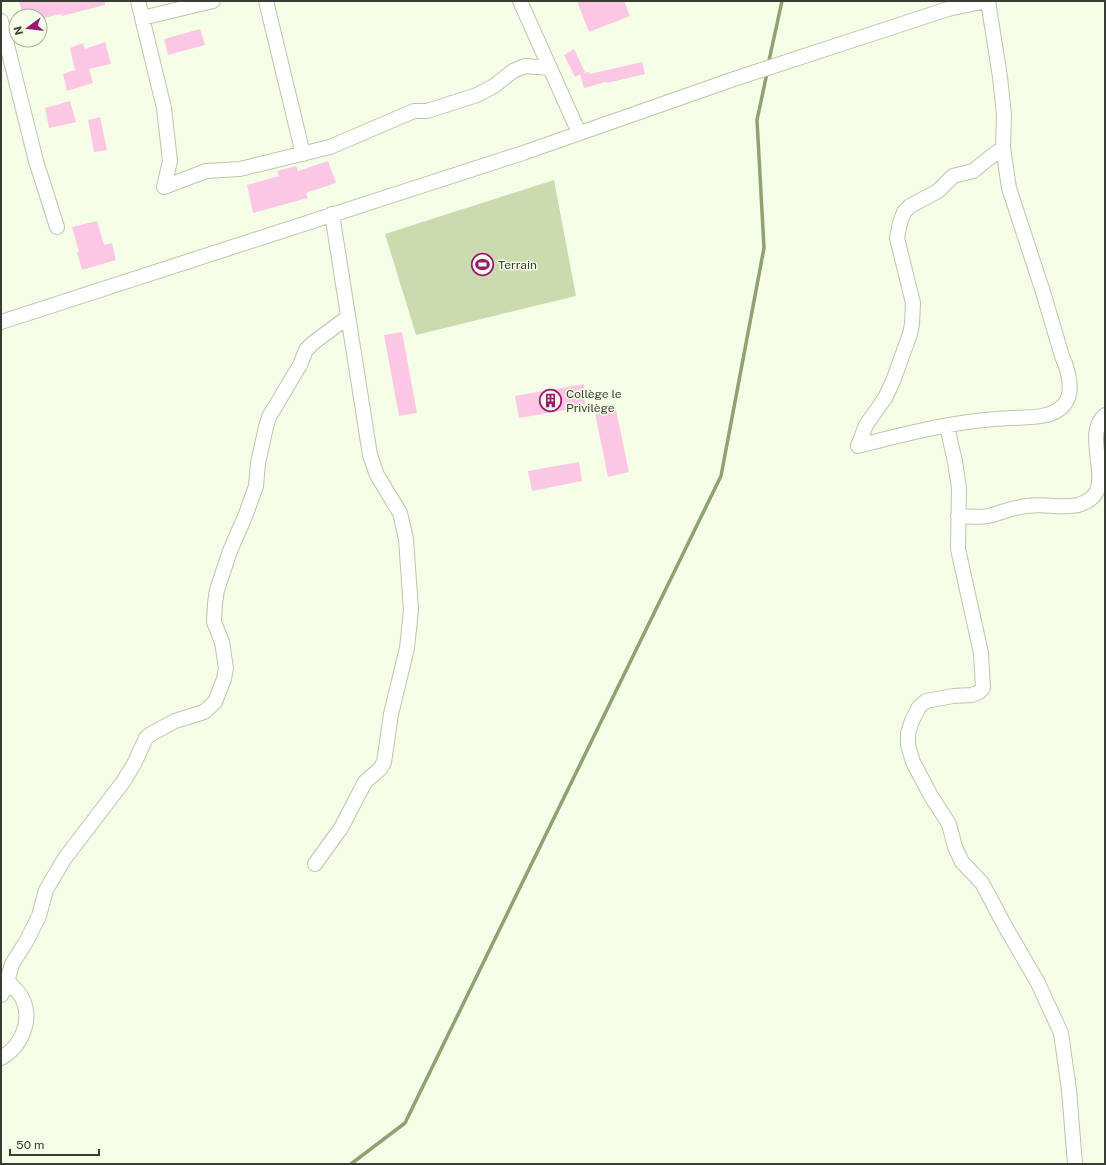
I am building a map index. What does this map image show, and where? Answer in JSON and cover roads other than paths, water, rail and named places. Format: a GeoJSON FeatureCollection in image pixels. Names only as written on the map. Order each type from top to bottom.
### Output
{"type":"FeatureCollection","features":[{"type":"Feature","properties":{"kind":"street"},"geometry":{"type":"LineString","coordinates":[[138,1],[164,108],[170,161],[164,187],[206,171],[240,170],[340,143],[414,111],[427,111],[477,95],[494,86],[513,71],[525,66],[550,68]]}},
{"type":"Feature","properties":{"kind":"street"},"geometry":{"type":"LineString","coordinates":[[142,18],[213,1]]}},
{"type":"Feature","properties":{"kind":"street"},"geometry":{"type":"LineString","coordinates":[[266,1],[303,154]]}},
{"type":"Feature","properties":{"kind":"street"},"geometry":{"type":"LineString","coordinates":[[520,1],[579,133]]}},
{"type":"Feature","properties":{"kind":"street"},"geometry":{"type":"LineString","coordinates":[[1,322],[579,133],[940,12],[987,1],[1000,77],[1004,115],[1003,148],[1009,188],[1066,365],[1069,388],[1068,397],[1064,405],[1057,411],[1038,417],[988,419],[903,434],[858,446],[866,425],[886,398],[910,334],[912,324],[913,310],[911,293],[897,238],[904,212],[910,206],[938,191],[953,176],[973,171],[1003,148]]}},
{"type":"Feature","properties":{"kind":"street"},"geometry":{"type":"LineString","coordinates":[[1,21],[7,71],[57,227]]}},
{"type":"Feature","properties":{"kind":"street"},"geometry":{"type":"LineString","coordinates":[[315,864],[341,828],[365,782],[380,769],[384,762],[391,714],[407,648],[411,610],[406,539],[400,513],[377,475],[370,455],[332,214]]}},
{"type":"Feature","properties":{"kind":"street"},"geometry":{"type":"LineString","coordinates":[[1,995],[5,989],[12,964],[26,942],[39,916],[46,890],[65,858],[123,782],[134,764],[146,738],[156,730],[175,721],[204,712],[215,702],[224,679],[226,668],[222,642],[214,622],[217,590],[230,551],[256,486],[258,463],[269,417],[300,365],[306,350],[348,317]]}},
{"type":"Feature","properties":{"kind":"street"},"geometry":{"type":"LineString","coordinates":[[958,516],[987,516],[1027,506],[1042,505],[1064,507],[1084,503],[1093,497],[1098,490],[1100,480],[1097,435],[1098,424],[1105,415]]}},
{"type":"Feature","properties":{"kind":"street"},"geometry":{"type":"LineString","coordinates":[[947,426],[959,488],[958,548],[981,653],[984,681],[983,688],[979,692],[972,695],[953,696],[926,701],[919,707],[912,721],[908,733],[908,745],[913,762],[931,796],[949,824],[955,847],[962,862],[982,884],[1037,981],[1061,1033],[1069,1090],[1075,1164]]}},
{"type":"Feature","properties":{"kind":"street"},"geometry":{"type":"LineString","coordinates":[[1,1058],[8,1054],[20,1040],[25,1028],[26,1020],[26,1008],[22,996],[8,980]]}},
{"type":"Feature","properties":{"kind":"waterway"},"geometry":{"type":"LineString","coordinates":[[768,65],[782,1]]}},
{"type":"Feature","properties":{"kind":"waterway"},"geometry":{"type":"LineString","coordinates":[[351,1164],[405,1123],[721,476],[764,248],[757,120],[767,73]]}},
{"type":"Feature","properties":{"kind":"place","name":"Terrain"},"geometry":{"type":"Point","coordinates":[483,265]}},
{"type":"Feature","properties":{"kind":"place","name":"Collège le Privilège"},"geometry":{"type":"Point","coordinates":[550,401]}}]}
